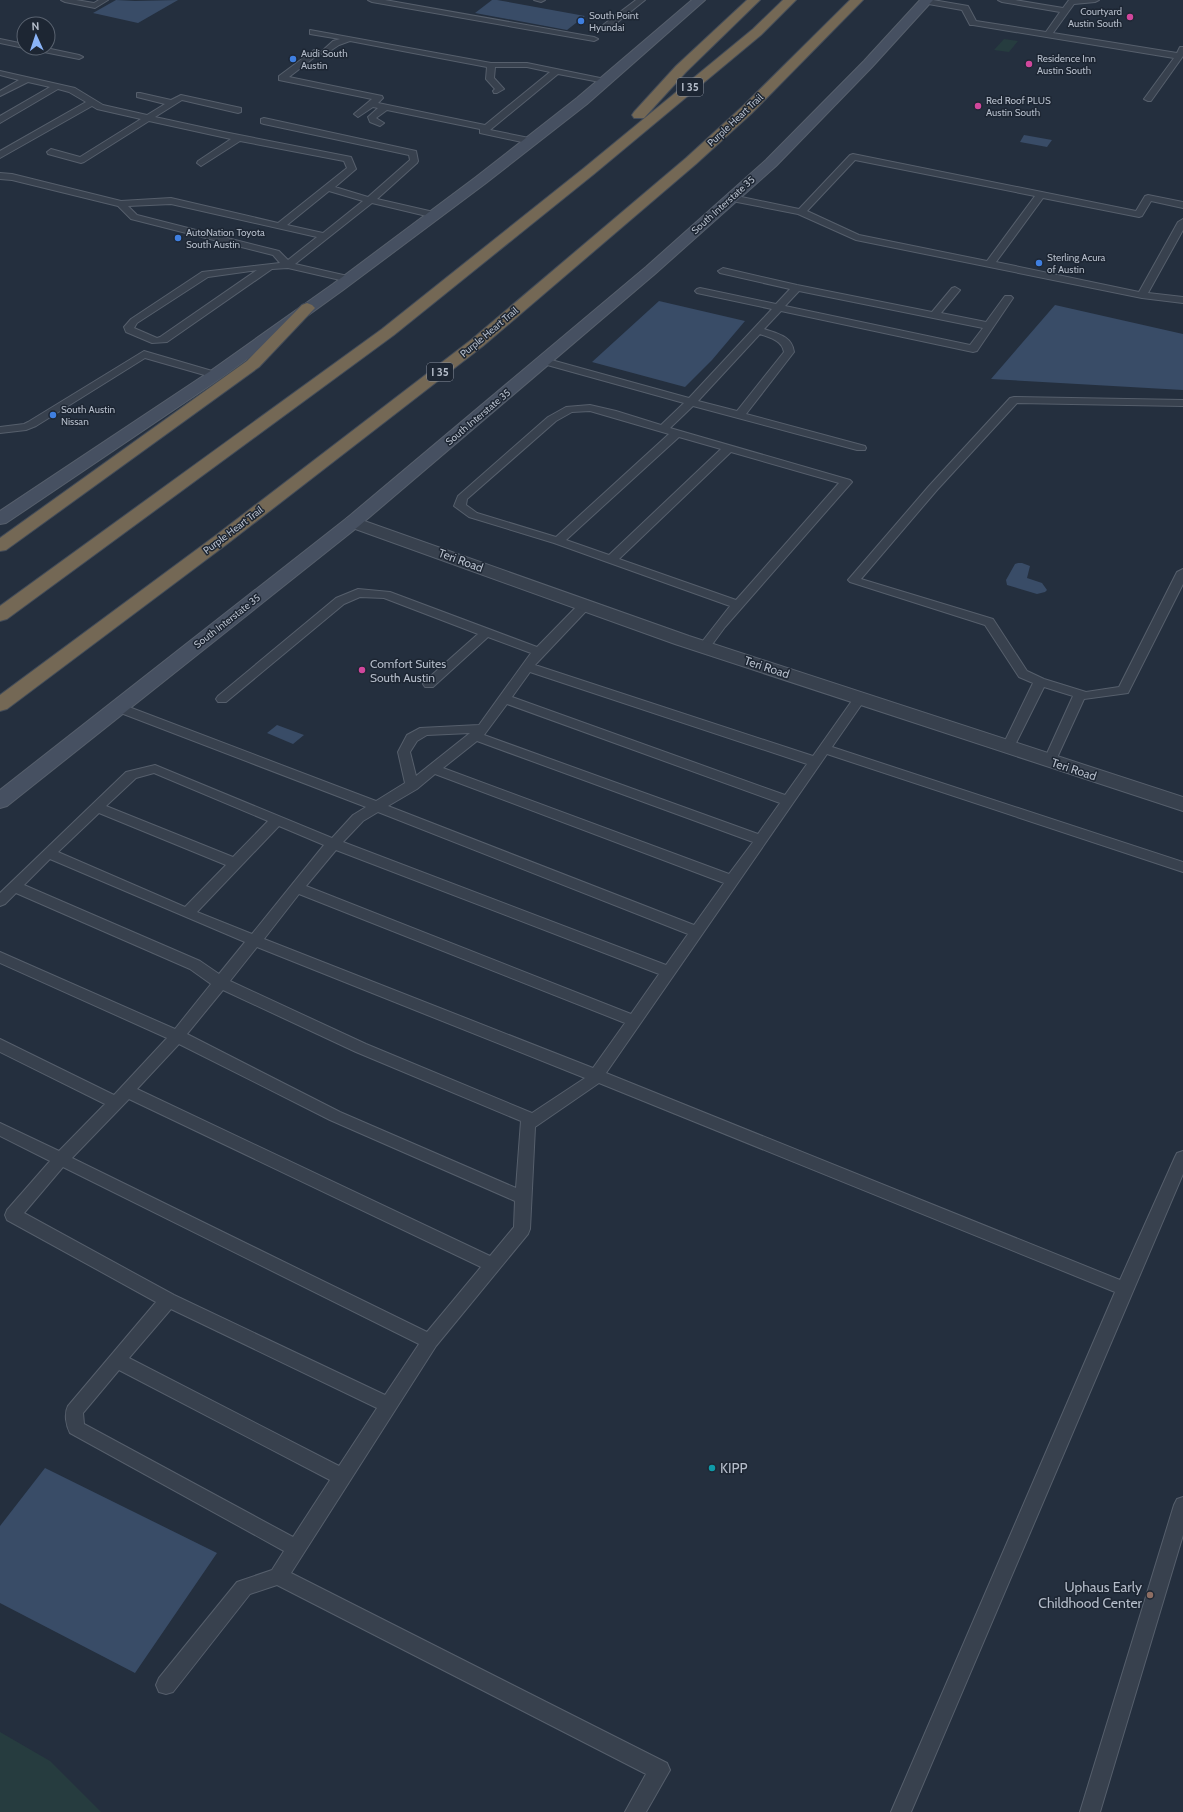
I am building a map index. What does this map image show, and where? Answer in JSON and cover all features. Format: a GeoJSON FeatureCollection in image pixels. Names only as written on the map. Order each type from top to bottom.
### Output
{"type":"FeatureCollection","features":[{"type":"Feature","properties":{"kind":"highway"},"geometry":{"type":"LineString","coordinates":[[589,171],[681,69],[754,0]]}},
{"type":"Feature","properties":{"kind":"highway","name":"I 35"},"geometry":{"type":"LineString","coordinates":[[0,615],[388,332],[589,171],[757,32],[790,0]]}},
{"type":"Feature","properties":{"kind":"highway","name":"Purple Heart Trail"},"geometry":{"type":"LineString","coordinates":[[0,705],[221,540],[477,343],[696,156],[747,110],[856,2]]}},
{"type":"Feature","properties":{"kind":"highway"},"geometry":{"type":"LineString","coordinates":[[0,546],[253,364],[308,308]]}},
{"type":"Feature","properties":{"kind":"main road"},"geometry":{"type":"LineString","coordinates":[[0,519],[215,375],[349,279],[531,141],[605,81],[699,0]]}},
{"type":"Feature","properties":{"kind":"main road","name":"South Interstate 35"},"geometry":{"type":"LineString","coordinates":[[0,801],[353,522],[651,270],[771,163],[868,64],[927,0]]}},
{"type":"Feature","properties":{"kind":"street","name":"Teri Road"},"geometry":{"type":"LineString","coordinates":[[353,522],[704,647],[1183,804]]}},
{"type":"Feature","properties":{"kind":"lane"},"geometry":{"type":"LineString","coordinates":[[65,0],[95,6],[104,0]]}},
{"type":"Feature","properties":{"kind":"lane"},"geometry":{"type":"LineString","coordinates":[[372,0],[594,39]]}},
{"type":"Feature","properties":{"kind":"lane"},"geometry":{"type":"LineString","coordinates":[[606,27],[641,0]]}},
{"type":"Feature","properties":{"kind":"lane"},"geometry":{"type":"LineString","coordinates":[[927,0],[967,6],[973,23],[1048,35],[1181,52],[1148,99]]}},
{"type":"Feature","properties":{"kind":"lane"},"geometry":{"type":"LineString","coordinates":[[1002,0],[1066,11]]}},
{"type":"Feature","properties":{"kind":"lane"},"geometry":{"type":"LineString","coordinates":[[1048,35],[1073,1],[1095,0]]}},
{"type":"Feature","properties":{"kind":"lane"},"geometry":{"type":"LineString","coordinates":[[313,32],[491,65],[527,66],[605,81]]}},
{"type":"Feature","properties":{"kind":"lane"},"geometry":{"type":"LineString","coordinates":[[349,39],[320,53],[282,78],[379,98],[358,114]]}},
{"type":"Feature","properties":{"kind":"lane"},"geometry":{"type":"LineString","coordinates":[[0,41],[16,44]]}},
{"type":"Feature","properties":{"kind":"lane"},"geometry":{"type":"LineString","coordinates":[[56,52],[79,57]]}},
{"type":"Feature","properties":{"kind":"lane"},"geometry":{"type":"LineString","coordinates":[[491,65],[490,78],[499,86],[500,89],[497,91]]}},
{"type":"Feature","properties":{"kind":"lane"},"geometry":{"type":"LineString","coordinates":[[531,141],[483,131],[556,71]]}},
{"type":"Feature","properties":{"kind":"lane"},"geometry":{"type":"LineString","coordinates":[[0,73],[72,90],[100,107],[238,138],[348,159],[352,169],[280,226]]}},
{"type":"Feature","properties":{"kind":"lane"},"geometry":{"type":"LineString","coordinates":[[0,94],[27,79]]}},
{"type":"Feature","properties":{"kind":"lane"},"geometry":{"type":"LineString","coordinates":[[0,120],[58,86]]}},
{"type":"Feature","properties":{"kind":"lane"},"geometry":{"type":"LineString","coordinates":[[140,95],[173,103]]}},
{"type":"Feature","properties":{"kind":"lane"},"geometry":{"type":"LineString","coordinates":[[51,152],[81,160],[181,97],[238,110]]}},
{"type":"Feature","properties":{"kind":"lane"},"geometry":{"type":"LineString","coordinates":[[0,155],[92,102]]}},
{"type":"Feature","properties":{"kind":"lane"},"geometry":{"type":"LineString","coordinates":[[371,104],[486,128]]}},
{"type":"Feature","properties":{"kind":"lane"},"geometry":{"type":"LineString","coordinates":[[380,123],[373,120],[372,117],[385,107]]}},
{"type":"Feature","properties":{"kind":"lane"},"geometry":{"type":"LineString","coordinates":[[264,121],[414,153],[414,161],[370,200],[288,265]]}},
{"type":"Feature","properties":{"kind":"lane"},"geometry":{"type":"LineString","coordinates":[[201,163],[238,138]]}},
{"type":"Feature","properties":{"kind":"lane"},"geometry":{"type":"LineString","coordinates":[[801,212],[853,157],[1139,214],[1148,198],[1183,205]]}},
{"type":"Feature","properties":{"kind":"lane"},"geometry":{"type":"LineString","coordinates":[[0,176],[12,177],[121,204],[171,201],[324,236]]}},
{"type":"Feature","properties":{"kind":"lane"},"geometry":{"type":"LineString","coordinates":[[328,188],[370,200],[435,215]]}},
{"type":"Feature","properties":{"kind":"lane"},"geometry":{"type":"LineString","coordinates":[[990,265],[1040,195]]}},
{"type":"Feature","properties":{"kind":"lane"},"geometry":{"type":"LineString","coordinates":[[732,198],[801,212],[856,237],[1142,295],[1183,300]]}},
{"type":"Feature","properties":{"kind":"lane"},"geometry":{"type":"LineString","coordinates":[[121,204],[134,217],[276,253],[288,265]]}},
{"type":"Feature","properties":{"kind":"lane"},"geometry":{"type":"LineString","coordinates":[[1142,295],[1183,222]]}},
{"type":"Feature","properties":{"kind":"lane"},"geometry":{"type":"LineString","coordinates":[[270,266],[163,340],[156,341],[130,330],[129,327],[134,321],[205,274],[270,266],[288,265],[349,279]]}},
{"type":"Feature","properties":{"kind":"lane"},"geometry":{"type":"LineString","coordinates":[[724,271],[797,288],[990,326]]}},
{"type":"Feature","properties":{"kind":"lane"},"geometry":{"type":"LineString","coordinates":[[663,429],[691,402],[797,288]]}},
{"type":"Feature","properties":{"kind":"lane"},"geometry":{"type":"LineString","coordinates":[[934,315],[955,290]]}},
{"type":"Feature","properties":{"kind":"lane"},"geometry":{"type":"LineString","coordinates":[[700,291],[973,349],[1008,298]]}},
{"type":"Feature","properties":{"kind":"lane"},"geometry":{"type":"LineString","coordinates":[[739,415],[789,352],[788,345],[782,339],[758,330]]}},
{"type":"Feature","properties":{"kind":"lane"},"geometry":{"type":"LineString","coordinates":[[0,430],[26,427],[32,424],[144,354],[156,341]]}},
{"type":"Feature","properties":{"kind":"lane"},"geometry":{"type":"LineString","coordinates":[[144,354],[215,375]]}},
{"type":"Feature","properties":{"kind":"lane"},"geometry":{"type":"LineString","coordinates":[[544,361],[861,448]]}},
{"type":"Feature","properties":{"kind":"lane"},"geometry":{"type":"LineString","coordinates":[[1183,403],[1014,400],[933,488],[854,580],[989,622],[1023,674],[1040,682],[1086,696],[1124,690],[1183,572]]}},
{"type":"Feature","properties":{"kind":"lane"},"geometry":{"type":"LineString","coordinates":[[704,647],[738,605],[846,482],[663,429],[612,412],[590,408],[570,410],[552,419],[462,498],[460,506],[474,515],[558,541],[738,605]]}},
{"type":"Feature","properties":{"kind":"lane"},"geometry":{"type":"LineString","coordinates":[[558,541],[677,433]]}},
{"type":"Feature","properties":{"kind":"lane"},"geometry":{"type":"LineString","coordinates":[[611,560],[729,448]]}},
{"type":"Feature","properties":{"kind":"lane"},"geometry":{"type":"LineString","coordinates":[[222,699],[340,601],[358,593],[386,595],[539,652]]}},
{"type":"Feature","properties":{"kind":"lane"},"geometry":{"type":"LineString","coordinates":[[388,1405],[168,1300],[13,1216],[61,1159],[178,1036],[334,844],[358,818],[379,807],[412,786],[478,733],[539,652],[585,605]]}},
{"type":"Feature","properties":{"kind":"lane"},"geometry":{"type":"LineString","coordinates":[[429,684],[487,632]]}},
{"type":"Feature","properties":{"kind":"lane"},"geometry":{"type":"LineString","coordinates":[[527,667],[816,762]]}},
{"type":"Feature","properties":{"kind":"lane"},"geometry":{"type":"LineString","coordinates":[[1008,747],[1040,682]]}},
{"type":"Feature","properties":{"kind":"lane"},"geometry":{"type":"LineString","coordinates":[[1050,760],[1080,694]]}},
{"type":"Feature","properties":{"kind":"lane"},"geometry":{"type":"LineString","coordinates":[[166,1685],[244,1588],[278,1576],[430,1340],[522,1230],[527,1124],[597,1076],[860,698]]}},
{"type":"Feature","properties":{"kind":"lane"},"geometry":{"type":"LineString","coordinates":[[504,699],[788,801]]}},
{"type":"Feature","properties":{"kind":"lane"},"geometry":{"type":"LineString","coordinates":[[118,708],[379,807],[697,932]]}},
{"type":"Feature","properties":{"kind":"lane"},"geometry":{"type":"LineString","coordinates":[[412,786],[404,752],[412,738],[425,732],[478,733],[762,840]]}},
{"type":"Feature","properties":{"kind":"lane"},"geometry":{"type":"LineString","coordinates":[[825,749],[1183,867]]}},
{"type":"Feature","properties":{"kind":"lane"},"geometry":{"type":"LineString","coordinates":[[0,901],[48,853],[131,775],[155,769],[334,844],[669,972]]}},
{"type":"Feature","properties":{"kind":"lane"},"geometry":{"type":"LineString","coordinates":[[434,769],[733,881]]}},
{"type":"Feature","properties":{"kind":"lane"},"geometry":{"type":"LineString","coordinates":[[97,807],[235,863]]}},
{"type":"Feature","properties":{"kind":"lane"},"geometry":{"type":"LineString","coordinates":[[187,912],[277,820]]}},
{"type":"Feature","properties":{"kind":"lane"},"geometry":{"type":"LineString","coordinates":[[48,853],[256,940],[597,1076],[1125,1290]]}},
{"type":"Feature","properties":{"kind":"lane"},"geometry":{"type":"LineString","coordinates":[[15,887],[195,965],[221,983],[360,1048],[533,1120]]}},
{"type":"Feature","properties":{"kind":"lane"},"geometry":{"type":"LineString","coordinates":[[298,888],[634,1021]]}},
{"type":"Feature","properties":{"kind":"lane"},"geometry":{"type":"LineString","coordinates":[[0,957],[178,1036],[335,1116],[524,1198]]}},
{"type":"Feature","properties":{"kind":"lane"},"geometry":{"type":"LineString","coordinates":[[0,1045],[121,1097],[492,1265]]}},
{"type":"Feature","properties":{"kind":"lane"},"geometry":{"type":"LineString","coordinates":[[0,1129],[430,1340]]}},
{"type":"Feature","properties":{"kind":"lane"},"geometry":{"type":"LineString","coordinates":[[901,1812],[1183,1157]]}},
{"type":"Feature","properties":{"kind":"lane"},"geometry":{"type":"LineString","coordinates":[[168,1300],[74,1411],[76,1428],[296,1548]]}},
{"type":"Feature","properties":{"kind":"lane"},"geometry":{"type":"LineString","coordinates":[[117,1360],[342,1477]]}},
{"type":"Feature","properties":{"kind":"lane"},"geometry":{"type":"LineString","coordinates":[[1090,1812],[1183,1505]]}},
{"type":"Feature","properties":{"kind":"lane"},"geometry":{"type":"LineString","coordinates":[[278,1576],[660,1770],[635,1812]]}},
{"type":"Feature","properties":{"kind":"green space"},"geometry":{"type":"Polygon","coordinates":[[[1004,39],[1018,41],[1009,52],[994,50],[1004,39]]]}},
{"type":"Feature","properties":{"kind":"green space"},"geometry":{"type":"Polygon","coordinates":[[[0,1732],[50,1761],[101,1812],[0,1812],[0,1732]]]}},
{"type":"Feature","properties":{"kind":"water"},"geometry":{"type":"Polygon","coordinates":[[[116,0],[178,0],[138,23],[93,13],[116,0]]]}},
{"type":"Feature","properties":{"kind":"water"},"geometry":{"type":"Polygon","coordinates":[[[492,0],[585,16],[567,30],[475,13],[492,0]]]}},
{"type":"Feature","properties":{"kind":"water"},"geometry":{"type":"Polygon","coordinates":[[[1024,135],[1052,140],[1047,147],[1020,142],[1024,135]]]}},
{"type":"Feature","properties":{"kind":"water"},"geometry":{"type":"Polygon","coordinates":[[[659,301],[745,321],[712,360],[685,387],[592,362],[659,301]]]}},
{"type":"Feature","properties":{"kind":"water"},"geometry":{"type":"Polygon","coordinates":[[[1055,305],[1183,334],[1183,390],[991,379],[1055,305]]]}},
{"type":"Feature","properties":{"kind":"water"},"geometry":{"type":"Polygon","coordinates":[[[1018,563],[1030,566],[1027,578],[1042,583],[1047,590],[1045,592],[1037,594],[1007,585],[1006,580],[1015,564],[1018,563]]]}},
{"type":"Feature","properties":{"kind":"water"},"geometry":{"type":"Polygon","coordinates":[[[277,725],[304,735],[293,744],[267,733],[277,725]]]}},
{"type":"Feature","properties":{"kind":"water"},"geometry":{"type":"Polygon","coordinates":[[[45,1468],[217,1553],[135,1673],[0,1603],[0,1526],[45,1468]]]}},
{"type":"Feature","properties":{"kind":"place","name":"Courtyard Austin South"},"geometry":{"type":"Point","coordinates":[1130,17]}},
{"type":"Feature","properties":{"kind":"place","name":"South Point Hyundai"},"geometry":{"type":"Point","coordinates":[581,21]}},
{"type":"Feature","properties":{"kind":"place","name":"Audi South Austin"},"geometry":{"type":"Point","coordinates":[293,59]}},
{"type":"Feature","properties":{"kind":"place","name":"Residence Inn Austin South"},"geometry":{"type":"Point","coordinates":[1029,64]}},
{"type":"Feature","properties":{"kind":"place","name":"Red Roof PLUS Austin South"},"geometry":{"type":"Point","coordinates":[978,106]}},
{"type":"Feature","properties":{"kind":"place","name":"AutoNation Toyota South Austin"},"geometry":{"type":"Point","coordinates":[178,238]}},
{"type":"Feature","properties":{"kind":"place","name":"Sterling Acura of Austin"},"geometry":{"type":"Point","coordinates":[1039,263]}},
{"type":"Feature","properties":{"kind":"place","name":"South Austin Nissan"},"geometry":{"type":"Point","coordinates":[53,415]}},
{"type":"Feature","properties":{"kind":"place","name":"Comfort Suites South Austin"},"geometry":{"type":"Point","coordinates":[362,670]}},
{"type":"Feature","properties":{"kind":"place","name":"KIPP"},"geometry":{"type":"Point","coordinates":[712,1468]}},
{"type":"Feature","properties":{"kind":"place","name":"Uphaus Early Childhood Center"},"geometry":{"type":"Point","coordinates":[1150,1595]}}]}
